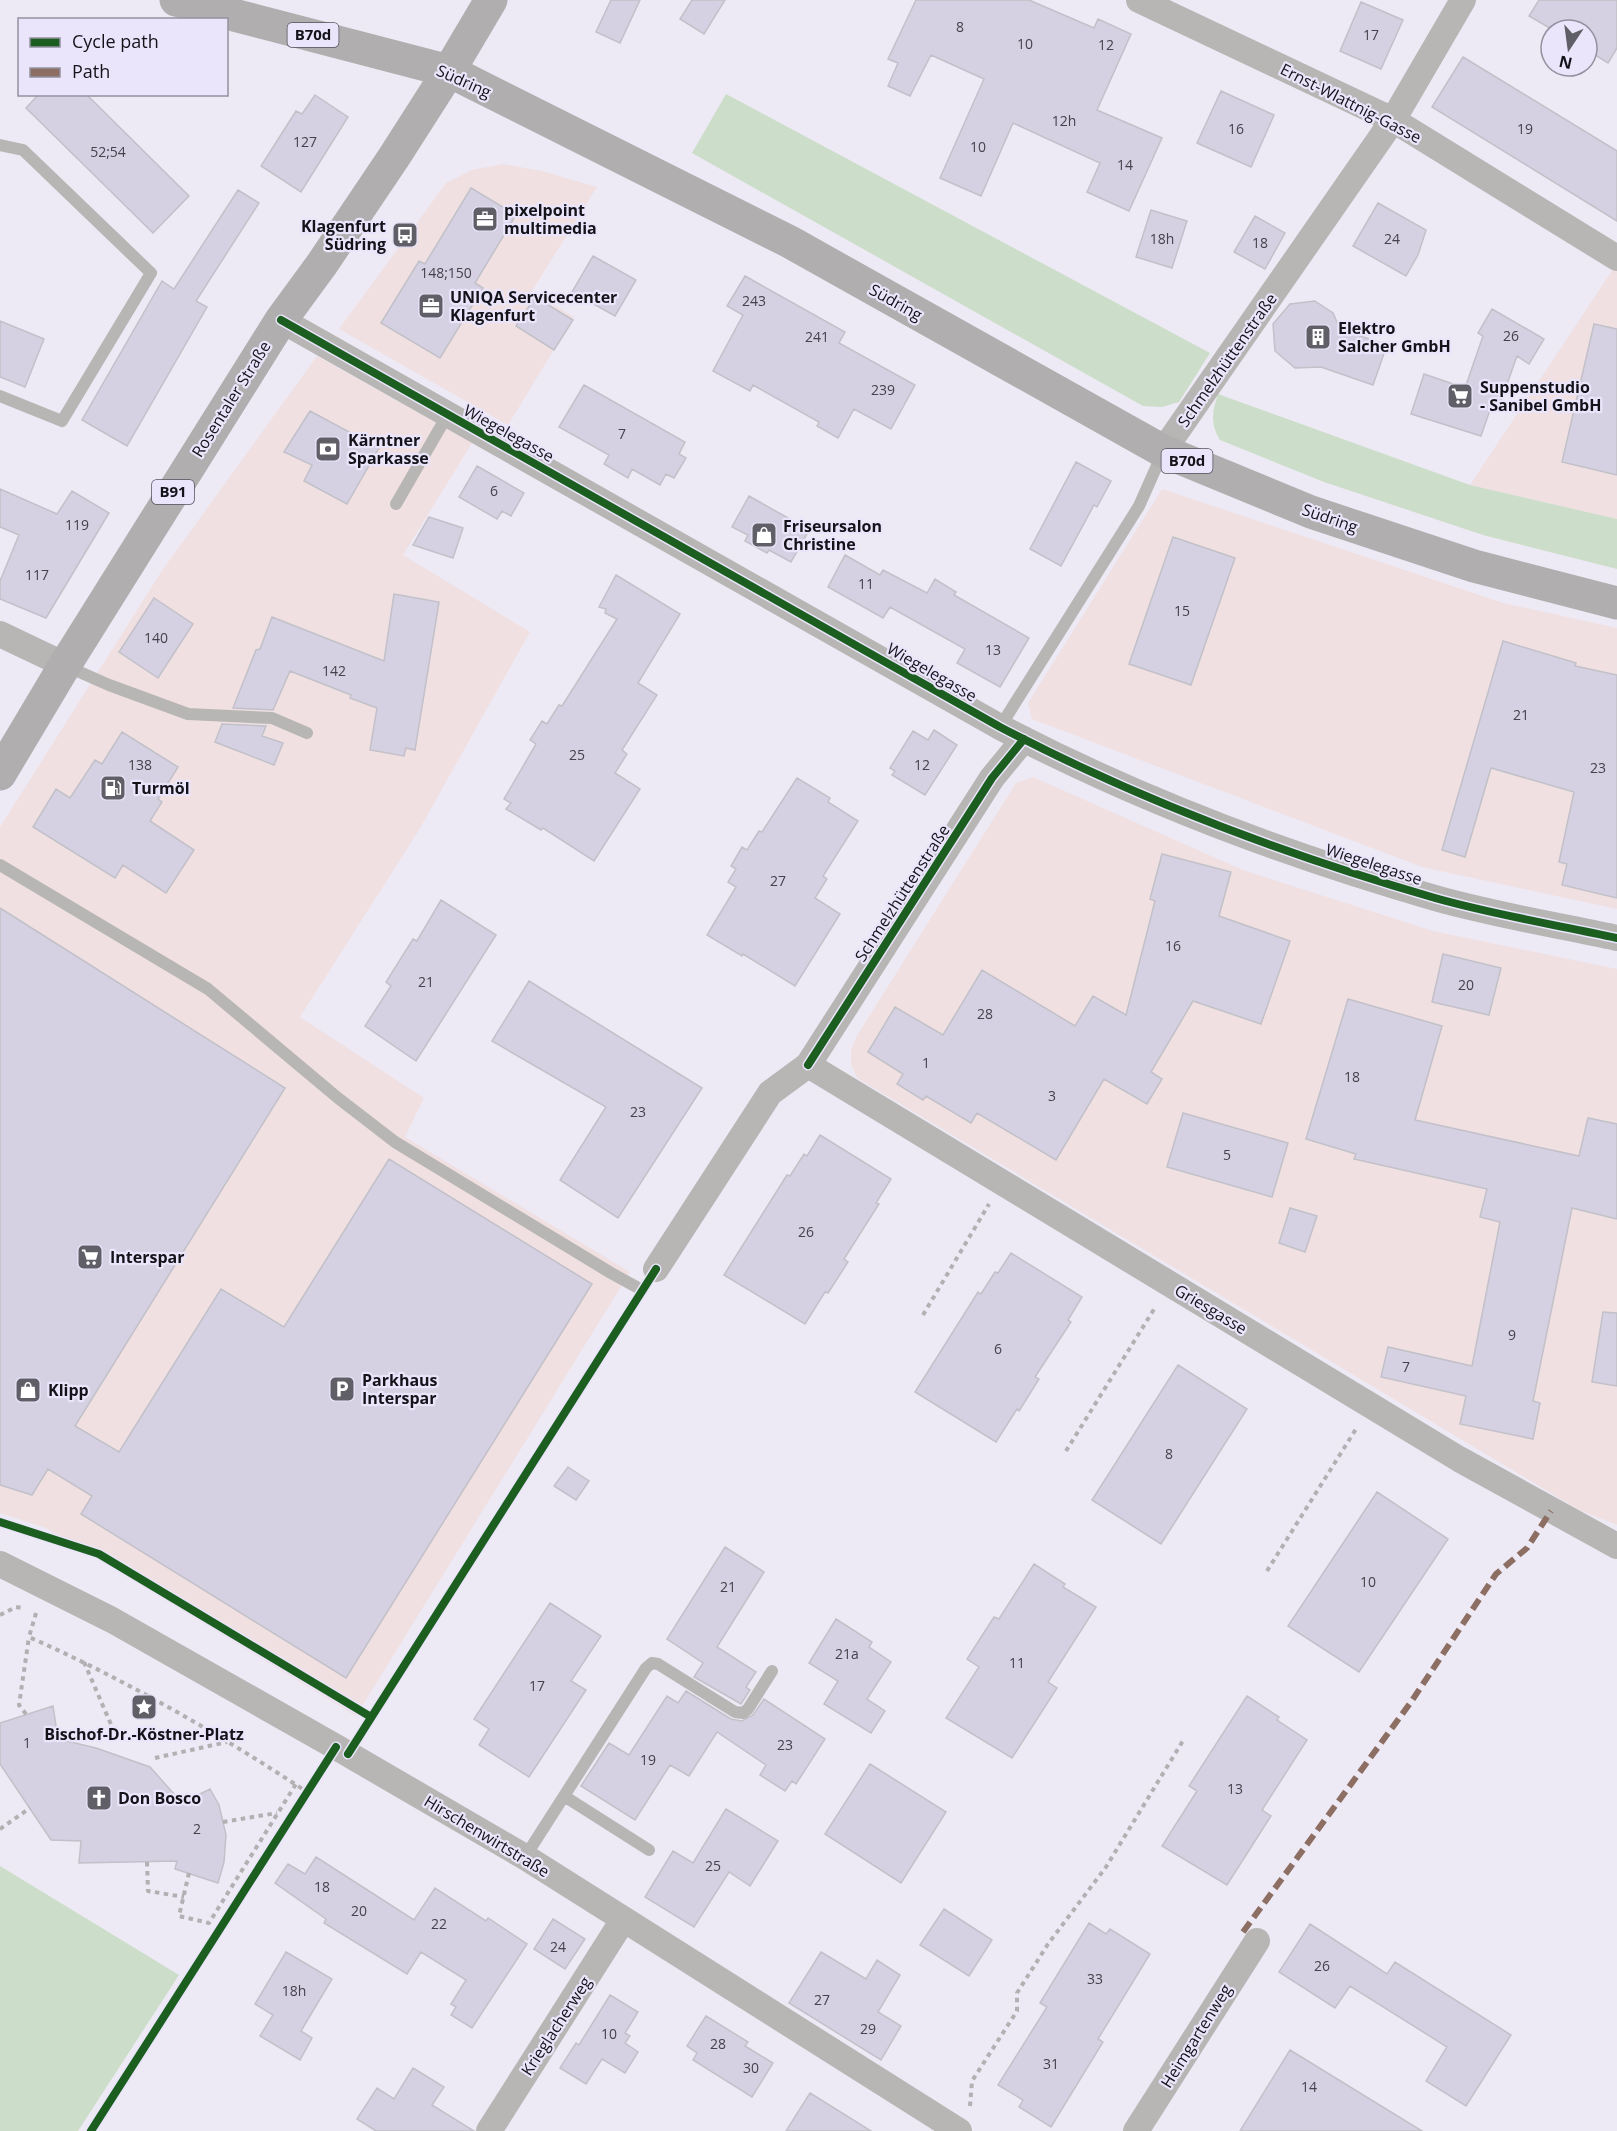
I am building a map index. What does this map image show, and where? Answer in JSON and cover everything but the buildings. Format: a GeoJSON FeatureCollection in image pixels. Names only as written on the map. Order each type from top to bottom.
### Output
{"type":"FeatureCollection","features":[{"type":"Feature","properties":{"kind":"main road","name":"Südring"},"geometry":{"type":"LineString","coordinates":[[176,0],[449,71],[790,242],[1163,451],[1311,512],[1474,566],[1617,603]]}},
{"type":"Feature","properties":{"kind":"main road","name":"Rosentaler Straße"},"geometry":{"type":"LineString","coordinates":[[0,774],[65,665],[281,320],[329,254],[449,71],[491,0]]}},
{"type":"Feature","properties":{"kind":"street","name":"Ernst-Wlattnig-Gasse"},"geometry":{"type":"LineString","coordinates":[[1139,0],[1393,120],[1617,258]]}},
{"type":"Feature","properties":{"kind":"street","name":"Schmelzhüttenstraße"},"geometry":{"type":"LineString","coordinates":[[1163,451],[1393,120],[1463,0]]}},
{"type":"Feature","properties":{"kind":"street","name":"Wiegelegasse"},"geometry":{"type":"LineString","coordinates":[[281,320],[1000,727],[1096,775],[1182,811],[1351,872],[1438,898],[1617,938]]}},
{"type":"Feature","properties":{"kind":"street"},"geometry":{"type":"LineString","coordinates":[[0,634],[65,665]]}},
{"type":"Feature","properties":{"kind":"street","name":"Schmelzhüttenstraße"},"geometry":{"type":"LineString","coordinates":[[649,1280],[770,1093],[808,1065],[992,778],[1024,739]]}},
{"type":"Feature","properties":{"kind":"street","name":"Griesgasse"},"geometry":{"type":"LineString","coordinates":[[808,1065],[1459,1459],[1617,1546]]}},
{"type":"Feature","properties":{"kind":"street","name":"Hirschenwirtstraße"},"geometry":{"type":"LineString","coordinates":[[0,1564],[112,1620],[336,1747],[525,1857],[623,1920],[964,2121]]}},
{"type":"Feature","properties":{"kind":"street","name":"Krieglacherweg"},"geometry":{"type":"LineString","coordinates":[[489,2131],[623,1920]]}},
{"type":"Feature","properties":{"kind":"street","name":"Heimgartenweg"},"geometry":{"type":"LineString","coordinates":[[1136,2131],[1257,1941]]}},
{"type":"Feature","properties":{"kind":"lane"},"geometry":{"type":"LineString","coordinates":[[0,145],[23,150],[151,273],[62,421],[0,396]]}},
{"type":"Feature","properties":{"kind":"lane"},"geometry":{"type":"LineString","coordinates":[[396,504],[448,414]]}},
{"type":"Feature","properties":{"kind":"lane","name":"Schmelzhüttenstraße"},"geometry":{"type":"LineString","coordinates":[[1000,727],[1140,507],[1163,451]]}},
{"type":"Feature","properties":{"kind":"lane"},"geometry":{"type":"LineString","coordinates":[[65,665],[109,685],[188,714],[272,718],[307,733]]}},
{"type":"Feature","properties":{"kind":"lane"},"geometry":{"type":"LineString","coordinates":[[0,865],[208,989],[338,1098],[395,1142],[611,1273],[649,1280]]}},
{"type":"Feature","properties":{"kind":"lane"},"geometry":{"type":"LineString","coordinates":[[525,1857],[646,1668],[652,1663],[658,1664],[735,1712],[743,1713],[748,1709],[772,1671]]}},
{"type":"Feature","properties":{"kind":"lane"},"geometry":{"type":"LineString","coordinates":[[564,1796],[648,1850]]}},
{"type":"Feature","properties":{"kind":"path"},"geometry":{"type":"LineString","coordinates":[[923,1315],[1002,1183]]}},
{"type":"Feature","properties":{"kind":"path"},"geometry":{"type":"LineString","coordinates":[[1066,1451],[1169,1283]]}},
{"type":"Feature","properties":{"kind":"path"},"geometry":{"type":"LineString","coordinates":[[1268,1570],[1371,1405]]}},
{"type":"Feature","properties":{"kind":"path"},"geometry":{"type":"LineString","coordinates":[[0,1615],[16,1607],[37,1611],[29,1637],[19,1705],[26,1714]]}},
{"type":"Feature","properties":{"kind":"path"},"geometry":{"type":"LineString","coordinates":[[29,1637],[83,1661],[227,1742],[307,1792]]}},
{"type":"Feature","properties":{"kind":"path"},"geometry":{"type":"LineString","coordinates":[[83,1661],[116,1736]]}},
{"type":"Feature","properties":{"kind":"path"},"geometry":{"type":"LineString","coordinates":[[964,2121],[972,2081],[1017,2011],[1017,1993],[1048,1944],[1106,1866],[1184,1739]]}},
{"type":"Feature","properties":{"kind":"path"},"geometry":{"type":"LineString","coordinates":[[155,1758],[227,1742]]}},
{"type":"Feature","properties":{"kind":"path"},"geometry":{"type":"LineString","coordinates":[[189,1873],[179,1916],[209,1923],[296,1784]]}},
{"type":"Feature","properties":{"kind":"path"},"geometry":{"type":"LineString","coordinates":[[0,1828],[30,1808]]}},
{"type":"Feature","properties":{"kind":"path"},"geometry":{"type":"LineString","coordinates":[[223,1822],[278,1813]]}},
{"type":"Feature","properties":{"kind":"path"},"geometry":{"type":"LineString","coordinates":[[147,1862],[148,1892],[184,1897]]}},
{"type":"Feature","properties":{"kind":"shaded area"},"geometry":{"type":"Polygon","coordinates":[[[503,164],[542,171],[597,187],[532,291],[574,317],[508,425],[339,329],[446,183],[472,170],[503,164]]]}},
{"type":"Feature","properties":{"kind":"shaded area"},"geometry":{"type":"Polygon","coordinates":[[[1617,262],[1617,519],[1470,485],[1609,275],[1617,262]]]}},
{"type":"Feature","properties":{"kind":"shaded area"},"geometry":{"type":"Polygon","coordinates":[[[317,356],[472,443],[403,555],[530,632],[419,830],[300,1017],[424,1098],[405,1137],[630,1272],[356,1716],[46,1528],[0,1513],[0,827],[161,572],[317,356]]]}},
{"type":"Feature","properties":{"kind":"shaded area"},"geometry":{"type":"Polygon","coordinates":[[[1162,489],[1503,603],[1617,628],[1617,909],[1422,867],[1032,719],[1028,703],[1162,489]]]}},
{"type":"Feature","properties":{"kind":"shaded area"},"geometry":{"type":"Polygon","coordinates":[[[1033,777],[1243,870],[1433,931],[1617,969],[1617,1525],[1579,1510],[857,1078],[851,1064],[851,1051],[856,1037],[1016,783],[1033,777]]]}},
{"type":"Feature","properties":{"kind":"green space"},"geometry":{"type":"Polygon","coordinates":[[[726,94],[1210,353],[1179,402],[1162,407],[1143,406],[692,153],[726,94]]]}},
{"type":"Feature","properties":{"kind":"green space"},"geometry":{"type":"Polygon","coordinates":[[[1218,394],[1470,485],[1617,519],[1617,569],[1483,535],[1324,482],[1220,440],[1213,417],[1218,394]]]}},
{"type":"Feature","properties":{"kind":"green space"},"geometry":{"type":"Polygon","coordinates":[[[0,1866],[179,1975],[78,2131],[0,2131],[0,1866]]]}},
{"type":"Feature","properties":{"kind":"marked path"},"geometry":{"type":"LineString","coordinates":[[1243,1932],[1411,1702],[1496,1574],[1527,1548],[1551,1511]]}},
{"type":"Feature","properties":{"kind":"cycle path"},"geometry":{"type":"LineString","coordinates":[[281,320],[1000,727],[1105,778],[1268,844],[1379,881],[1480,910],[1617,938]]}},
{"type":"Feature","properties":{"kind":"cycle path"},"geometry":{"type":"LineString","coordinates":[[808,1065],[992,778],[1024,739]]}},
{"type":"Feature","properties":{"kind":"cycle path"},"geometry":{"type":"LineString","coordinates":[[348,1754],[656,1269]]}},
{"type":"Feature","properties":{"kind":"cycle path"},"geometry":{"type":"LineString","coordinates":[[0,1522],[99,1554],[371,1717]]}},
{"type":"Feature","properties":{"kind":"cycle path"},"geometry":{"type":"LineString","coordinates":[[91,2131],[336,1747]]}},
{"type":"Feature","properties":{"kind":"place","name":"pixelpoint multimedia"},"geometry":{"type":"Point","coordinates":[485,219]}},
{"type":"Feature","properties":{"kind":"place","name":"Klagenfurt Südring"},"geometry":{"type":"Point","coordinates":[405,235]}},
{"type":"Feature","properties":{"kind":"place","name":"UNIQA Servicecenter Klagenfurt"},"geometry":{"type":"Point","coordinates":[431,306]}},
{"type":"Feature","properties":{"kind":"place","name":"Elektro Salcher GmbH"},"geometry":{"type":"Point","coordinates":[1318,337]}},
{"type":"Feature","properties":{"kind":"place","name":"Suppenstudio - Sanibel GmbH"},"geometry":{"type":"Point","coordinates":[1460,396]}},
{"type":"Feature","properties":{"kind":"place","name":"Kärntner Sparkasse"},"geometry":{"type":"Point","coordinates":[328,449]}},
{"type":"Feature","properties":{"kind":"place","name":"Friseursalon Christine"},"geometry":{"type":"Point","coordinates":[764,535]}},
{"type":"Feature","properties":{"kind":"place","name":"Turmöl"},"geometry":{"type":"Point","coordinates":[113,788]}},
{"type":"Feature","properties":{"kind":"place","name":"Interspar"},"geometry":{"type":"Point","coordinates":[90,1257]}},
{"type":"Feature","properties":{"kind":"place","name":"Parkhaus Interspar"},"geometry":{"type":"Point","coordinates":[342,1389]}},
{"type":"Feature","properties":{"kind":"place","name":"Klipp"},"geometry":{"type":"Point","coordinates":[28,1390]}},
{"type":"Feature","properties":{"kind":"place","name":"Bischof-Dr.-Köstner-Platz"},"geometry":{"type":"Point","coordinates":[144,1707]}},
{"type":"Feature","properties":{"kind":"place","name":"Don Bosco"},"geometry":{"type":"Point","coordinates":[99,1798]}}]}
